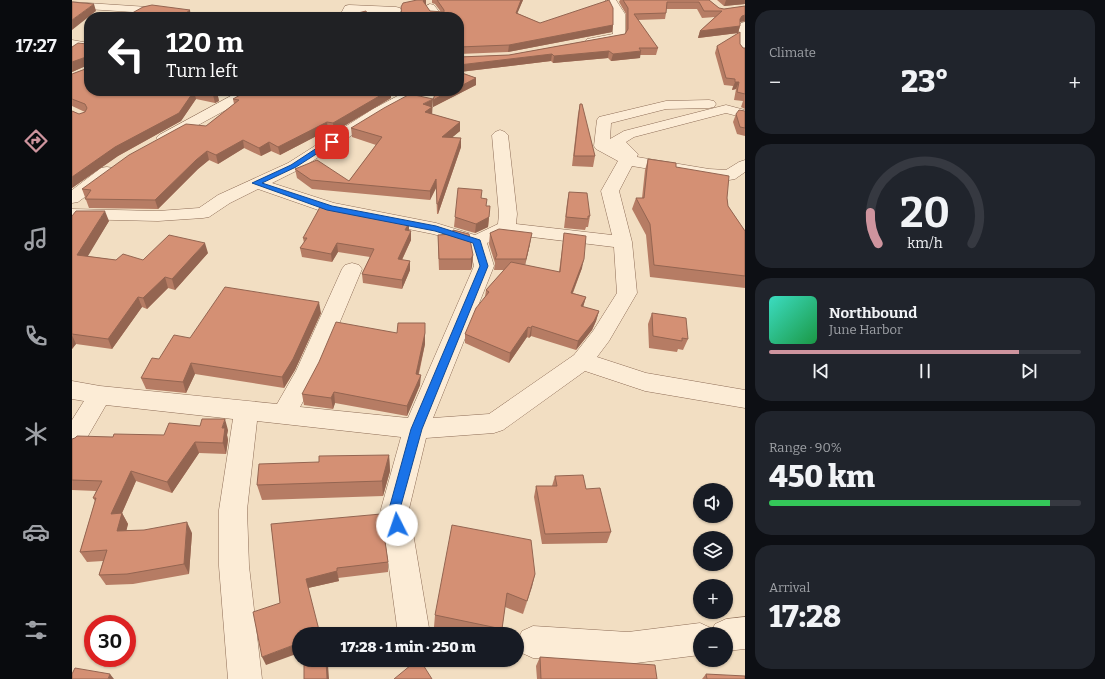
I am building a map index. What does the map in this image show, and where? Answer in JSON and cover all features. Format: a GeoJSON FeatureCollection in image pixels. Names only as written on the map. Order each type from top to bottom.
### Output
{"type":"FeatureCollection","features":[{"type":"Feature","properties":{"kind":"street"},"geometry":{"type":"LineString","coordinates":[[576,44],[619,36],[619,14],[611,0]]}},
{"type":"Feature","properties":{"kind":"street"},"geometry":{"type":"LineString","coordinates":[[72,5],[148,10]]}},
{"type":"Feature","properties":{"kind":"street"},"geometry":{"type":"LineString","coordinates":[[430,7],[434,12]]}},
{"type":"Feature","properties":{"kind":"street"},"geometry":{"type":"LineString","coordinates":[[347,12],[349,8],[396,10]]}},
{"type":"Feature","properties":{"kind":"street"},"geometry":{"type":"LineString","coordinates":[[743,22],[745,50]]}},
{"type":"Feature","properties":{"kind":"street"},"geometry":{"type":"LineString","coordinates":[[225,96],[236,99]]}},
{"type":"Feature","properties":{"kind":"street"},"geometry":{"type":"LineString","coordinates":[[151,145],[241,96]]}},
{"type":"Feature","properties":{"kind":"street"},"geometry":{"type":"LineString","coordinates":[[72,214],[158,216],[203,213],[256,183],[294,166],[378,112],[408,96]]}},
{"type":"Feature","properties":{"kind":"street"},"geometry":{"type":"LineString","coordinates":[[745,114],[711,104],[666,105],[604,120],[602,146],[627,160],[709,174],[729,175],[745,181]]}},
{"type":"Feature","properties":{"kind":"street"},"geometry":{"type":"LineString","coordinates":[[72,390],[100,395],[416,429],[494,423],[582,361],[601,336],[626,292],[623,242],[610,191],[630,154],[616,142],[629,134],[726,109]]}},
{"type":"Feature","properties":{"kind":"street"},"geometry":{"type":"LineString","coordinates":[[500,135],[508,214],[507,224],[504,228]]}},
{"type":"Feature","properties":{"kind":"street"},"geometry":{"type":"LineString","coordinates":[[72,198],[120,163]]}},
{"type":"Feature","properties":{"kind":"street"},"geometry":{"type":"LineString","coordinates":[[729,175],[745,165]]}},
{"type":"Feature","properties":{"kind":"street"},"geometry":{"type":"LineString","coordinates":[[256,183],[330,208],[436,229],[477,241],[504,228],[623,242]]}},
{"type":"Feature","properties":{"kind":"street"},"geometry":{"type":"LineString","coordinates":[[413,627],[395,509],[416,429],[484,266],[477,241]]}},
{"type":"Feature","properties":{"kind":"street"},"geometry":{"type":"LineString","coordinates":[[284,414],[306,372],[352,269]]}},
{"type":"Feature","properties":{"kind":"street"},"geometry":{"type":"LineString","coordinates":[[582,361],[645,382],[745,398]]}},
{"type":"Feature","properties":{"kind":"street"},"geometry":{"type":"LineString","coordinates":[[72,441],[100,395]]}},
{"type":"Feature","properties":{"kind":"street"},"geometry":{"type":"LineString","coordinates":[[245,679],[234,566],[233,510],[246,410]]}},
{"type":"Feature","properties":{"kind":"street"},"geometry":{"type":"LineString","coordinates":[[733,634],[745,633]]}},
{"type":"Feature","properties":{"kind":"street"},"geometry":{"type":"LineString","coordinates":[[533,642],[628,648],[693,640]]}},
{"type":"Feature","properties":{"kind":"building"},"geometry":{"type":"Polygon","coordinates":[[[424,0],[423,1],[430,11],[444,12],[402,12],[401,7],[403,3],[424,0]]]}},
{"type":"Feature","properties":{"kind":"building"},"geometry":{"type":"Polygon","coordinates":[[[437,0],[521,0],[516,13],[540,23],[609,0],[613,8],[613,25],[509,45],[464,47],[464,12],[444,12],[437,0]]]}},
{"type":"Feature","properties":{"kind":"building"},"geometry":{"type":"Polygon","coordinates":[[[623,0],[709,0],[719,8],[724,9],[745,6],[745,15],[740,19],[740,26],[700,31],[722,11],[704,11],[699,2],[667,2],[666,13],[634,14],[658,48],[639,48],[641,51],[613,54],[609,51],[554,56],[552,54],[464,64],[464,57],[509,55],[625,34],[628,29],[628,8],[623,0]]]}},
{"type":"Feature","properties":{"kind":"building"},"geometry":{"type":"Polygon","coordinates":[[[72,2],[94,4],[72,20],[72,2]]]}},
{"type":"Feature","properties":{"kind":"building"},"geometry":{"type":"Polygon","coordinates":[[[152,5],[190,10],[187,12],[134,12],[143,7],[152,5]]]}},
{"type":"Feature","properties":{"kind":"building"},"geometry":{"type":"Polygon","coordinates":[[[740,32],[740,44],[743,48],[745,48],[745,94],[737,92],[739,82],[735,82],[735,79],[726,78],[717,46],[740,32]]]}},
{"type":"Feature","properties":{"kind":"building"},"geometry":{"type":"Polygon","coordinates":[[[78,43],[84,44],[84,58],[72,62],[72,47],[78,43]]]}},
{"type":"Feature","properties":{"kind":"building"},"geometry":{"type":"Polygon","coordinates":[[[84,70],[84,96],[191,96],[179,113],[115,147],[72,177],[72,111],[79,114],[85,112],[87,108],[85,104],[72,99],[72,74],[84,70]]]}},
{"type":"Feature","properties":{"kind":"building"},"geometry":{"type":"Polygon","coordinates":[[[464,74],[476,78],[464,84],[464,74]]]}},
{"type":"Feature","properties":{"kind":"building"},"geometry":{"type":"Polygon","coordinates":[[[238,96],[379,96],[333,123],[327,122],[278,147],[269,142],[259,148],[243,140],[216,155],[207,151],[155,200],[85,199],[91,190],[82,189],[129,155],[186,124],[206,126],[239,100],[233,99],[238,96]]]}},
{"type":"Feature","properties":{"kind":"building"},"geometry":{"type":"Polygon","coordinates":[[[406,96],[419,96],[433,99],[423,104],[432,107],[425,112],[460,122],[442,137],[461,138],[438,204],[436,179],[430,191],[311,180],[295,169],[317,160],[349,181],[382,137],[351,128],[406,96]]]}},
{"type":"Feature","properties":{"kind":"building"},"geometry":{"type":"Polygon","coordinates":[[[434,96],[441,96],[433,100],[434,96]]]}},
{"type":"Feature","properties":{"kind":"building"},"geometry":{"type":"Polygon","coordinates":[[[580,104],[582,104],[595,156],[574,156],[580,104]]]}},
{"type":"Feature","properties":{"kind":"building"},"geometry":{"type":"Polygon","coordinates":[[[739,110],[745,111],[745,128],[740,127],[736,114],[739,110]]]}},
{"type":"Feature","properties":{"kind":"building"},"geometry":{"type":"Polygon","coordinates":[[[648,159],[676,163],[676,167],[729,176],[727,198],[728,206],[745,231],[745,276],[654,265],[650,224],[636,198],[644,198],[648,159]]]}},
{"type":"Feature","properties":{"kind":"building"},"geometry":{"type":"Polygon","coordinates":[[[458,188],[482,190],[481,198],[487,199],[486,206],[490,206],[489,217],[476,224],[455,217],[458,188]]]}},
{"type":"Feature","properties":{"kind":"building"},"geometry":{"type":"Polygon","coordinates":[[[569,192],[587,193],[590,216],[588,216],[588,219],[566,217],[569,192]]]}},
{"type":"Feature","properties":{"kind":"building"},"geometry":{"type":"Polygon","coordinates":[[[320,207],[409,223],[405,230],[411,231],[398,259],[410,261],[402,280],[362,274],[374,249],[337,243],[331,254],[300,248],[307,238],[303,238],[320,207]]]}},
{"type":"Feature","properties":{"kind":"building"},"geometry":{"type":"Polygon","coordinates":[[[76,211],[105,211],[77,255],[116,260],[123,254],[143,260],[169,235],[205,243],[172,279],[165,277],[143,298],[138,297],[108,339],[72,334],[72,216],[76,211]]]}},
{"type":"Feature","properties":{"kind":"building"},"geometry":{"type":"Polygon","coordinates":[[[499,229],[532,233],[526,259],[495,259],[497,255],[490,233],[499,229]]]}},
{"type":"Feature","properties":{"kind":"building"},"geometry":{"type":"Polygon","coordinates":[[[453,230],[469,234],[473,255],[471,259],[439,259],[438,235],[452,234],[453,230]]]}},
{"type":"Feature","properties":{"kind":"building"},"geometry":{"type":"Polygon","coordinates":[[[564,233],[586,236],[584,259],[571,293],[586,297],[581,306],[599,311],[594,321],[578,341],[532,326],[531,328],[528,327],[510,353],[465,334],[476,308],[489,292],[486,290],[511,262],[560,272],[564,233]]]}},
{"type":"Feature","properties":{"kind":"building"},"geometry":{"type":"Polygon","coordinates":[[[225,287],[319,302],[293,359],[282,377],[191,363],[183,382],[141,378],[152,358],[159,359],[174,335],[190,338],[225,287]]]}},
{"type":"Feature","properties":{"kind":"building"},"geometry":{"type":"Polygon","coordinates":[[[652,313],[686,318],[688,339],[682,338],[682,341],[653,336],[652,313]]]}},
{"type":"Feature","properties":{"kind":"building"},"geometry":{"type":"Polygon","coordinates":[[[336,322],[397,333],[398,323],[425,323],[425,333],[416,374],[421,375],[407,406],[334,392],[331,398],[302,394],[319,362],[336,322]]]}},
{"type":"Feature","properties":{"kind":"building"},"geometry":{"type":"Polygon","coordinates":[[[202,419],[225,419],[222,428],[225,428],[223,443],[195,442],[167,482],[131,471],[111,514],[122,513],[117,531],[144,530],[187,522],[184,564],[127,574],[99,575],[107,550],[80,552],[96,498],[93,498],[102,481],[72,480],[72,439],[77,436],[113,437],[114,434],[164,435],[169,423],[200,426],[202,419]]]}},
{"type":"Feature","properties":{"kind":"building"},"geometry":{"type":"Polygon","coordinates":[[[389,455],[382,481],[257,485],[259,464],[319,462],[319,456],[389,455]]]}},
{"type":"Feature","properties":{"kind":"building"},"geometry":{"type":"Polygon","coordinates":[[[583,475],[586,489],[600,488],[611,532],[545,534],[536,486],[557,486],[555,476],[583,475]]]}},
{"type":"Feature","properties":{"kind":"building"},"geometry":{"type":"Polygon","coordinates":[[[381,514],[388,562],[337,568],[337,571],[306,579],[318,627],[292,627],[292,646],[262,657],[253,612],[280,603],[271,524],[381,514]]]}},
{"type":"Feature","properties":{"kind":"building"},"geometry":{"type":"Polygon","coordinates":[[[452,525],[531,540],[535,574],[527,601],[507,593],[502,627],[492,627],[435,615],[452,525]]]}},
{"type":"Feature","properties":{"kind":"building"},"geometry":{"type":"Polygon","coordinates":[[[540,657],[655,665],[657,679],[541,679],[540,657]]]}},
{"type":"Feature","properties":{"kind":"building"},"geometry":{"type":"Polygon","coordinates":[[[304,667],[326,667],[327,679],[304,679],[304,667]]]}},
{"type":"Feature","properties":{"kind":"building"},"geometry":{"type":"Polygon","coordinates":[[[409,667],[424,667],[432,679],[394,679],[409,667]]]}},
{"type":"Feature","properties":{"kind":"building"},"geometry":{"type":"Polygon","coordinates":[[[75,668],[110,674],[108,679],[72,679],[72,674],[75,668]]]}},
{"type":"Feature","properties":{"kind":"building"},"geometry":{"type":"Polygon","coordinates":[[[706,674],[745,676],[745,679],[707,679],[706,674]]]}},
{"type":"Feature","properties":{"kind":"route"},"geometry":{"type":"LineString","coordinates":[[332,142],[294,166],[256,183],[330,208],[436,229],[477,241],[484,266],[416,429],[395,509],[397,525]]}}]}
